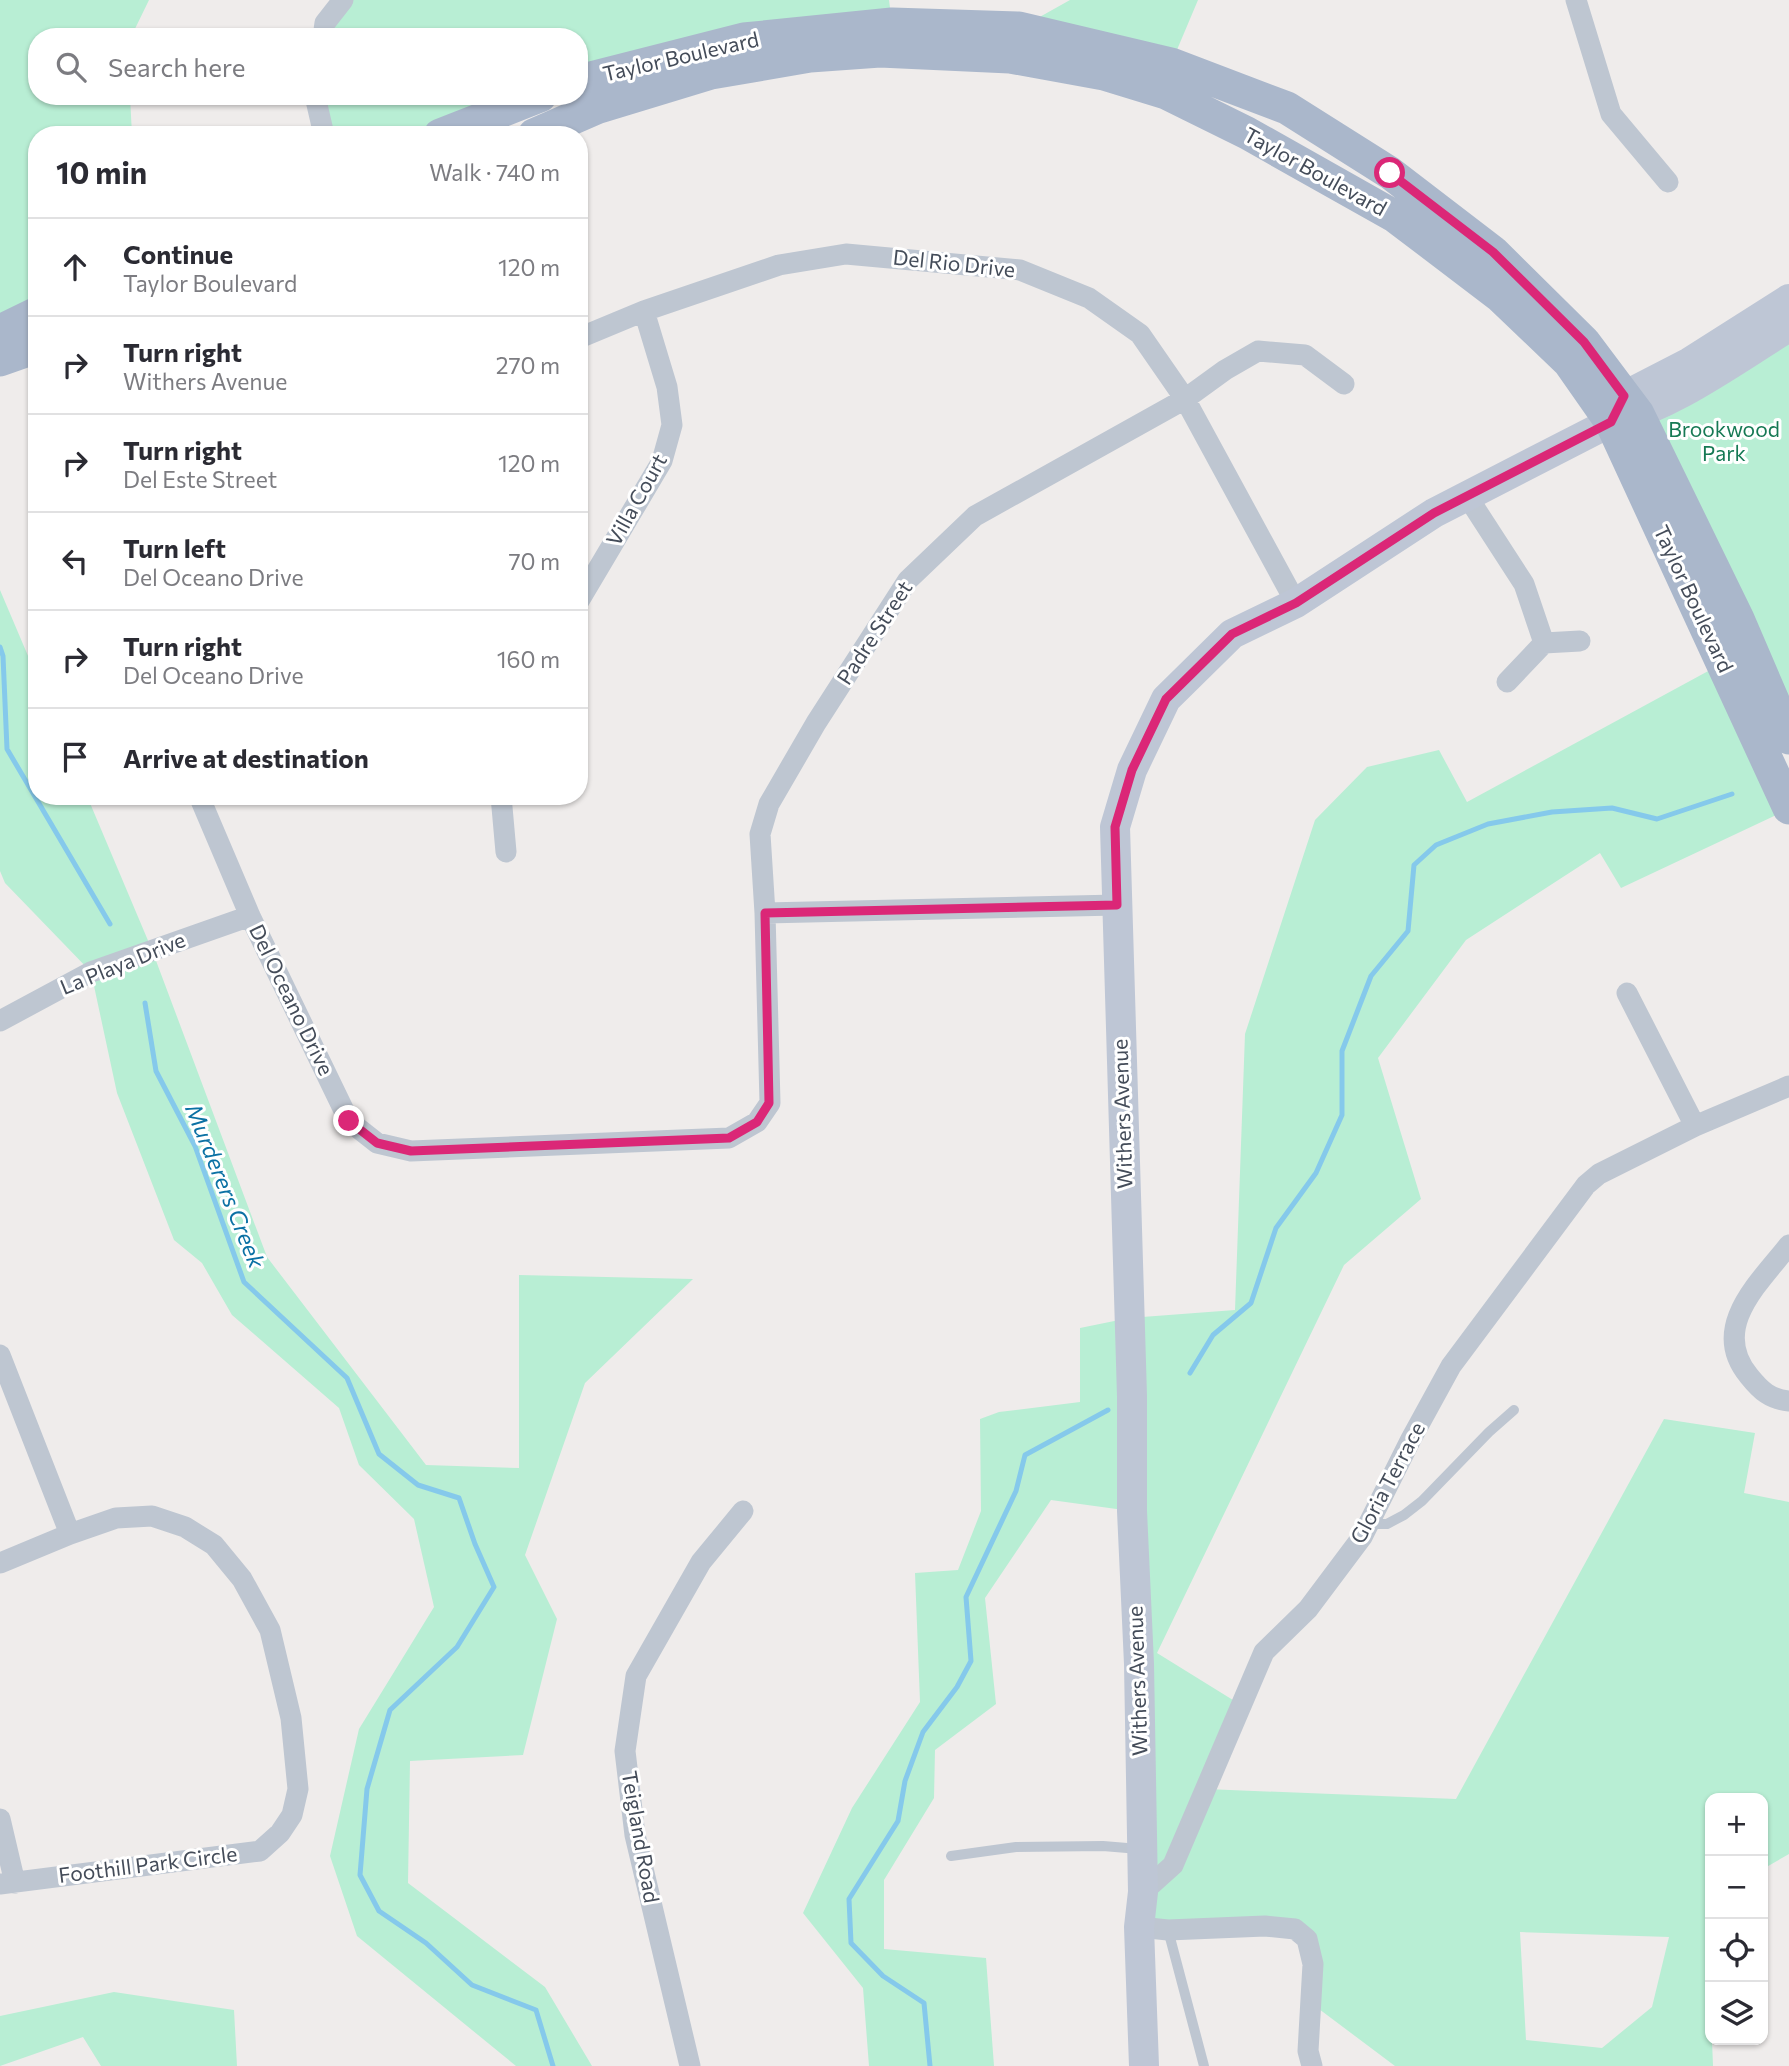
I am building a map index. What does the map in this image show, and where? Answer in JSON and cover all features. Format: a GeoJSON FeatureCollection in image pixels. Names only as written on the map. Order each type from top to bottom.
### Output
{"type":"FeatureCollection","features":[{"type":"Feature","properties":{"kind":"main road","name":"Taylor Boulevard"},"geometry":{"type":"LineString","coordinates":[[588,79],[744,39],[892,24],[1020,29],[1171,64],[1287,108],[1390,173],[1493,252],[1584,342],[1738,619],[1789,738]]}},
{"type":"Feature","properties":{"kind":"main road","name":"Taylor Boulevard"},"geometry":{"type":"LineString","coordinates":[[555,126],[596,108],[711,73],[810,55],[880,51],[1010,57],[1104,74],[1178,99],[1247,133],[1396,217],[1510,306],[1624,411],[1789,808]]}},
{"type":"Feature","properties":{"kind":"main road"},"geometry":{"type":"LineString","coordinates":[[463,126],[517,105]]}},
{"type":"Feature","properties":{"kind":"main road"},"geometry":{"type":"LineString","coordinates":[[0,331],[28,317]]}},
{"type":"Feature","properties":{"kind":"main road"},"geometry":{"type":"LineString","coordinates":[[0,360],[28,350]]}},
{"type":"Feature","properties":{"kind":"street"},"geometry":{"type":"LineString","coordinates":[[324,28],[325,23],[343,0]]}},
{"type":"Feature","properties":{"kind":"street"},"geometry":{"type":"LineString","coordinates":[[1576,0],[1611,114],[1668,182]]}},
{"type":"Feature","properties":{"kind":"street"},"geometry":{"type":"LineString","coordinates":[[317,105],[322,126]]}},
{"type":"Feature","properties":{"kind":"street","name":"Del Rio Drive"},"geometry":{"type":"LineString","coordinates":[[588,334],[644,311],[779,265],[846,254],[1020,270],[1089,298],[1140,334],[1185,399],[1296,603]]}},
{"type":"Feature","properties":{"kind":"street","name":"Withers Avenue"},"geometry":{"type":"LineString","coordinates":[[1624,411],[1690,362],[1789,299]]}},
{"type":"Feature","properties":{"kind":"street","name":"Villa Court"},"geometry":{"type":"LineString","coordinates":[[588,586],[662,461],[672,425],[667,387],[644,311]]}},
{"type":"Feature","properties":{"kind":"street","name":"Withers Avenue"},"geometry":{"type":"LineString","coordinates":[[1144,2066],[1139,1927],[1143,1892],[1139,1664],[1132,1511],[1132,1396],[1115,827],[1132,770],[1166,699],[1232,634],[1296,603],[1434,513],[1624,411],[1700,381],[1789,327]]}},
{"type":"Feature","properties":{"kind":"street","name":"Padre Street"},"geometry":{"type":"LineString","coordinates":[[765,913],[760,834],[769,804],[816,723],[908,580],[975,516],[1185,399],[1225,370],[1258,351],[1305,355],[1344,384]]}},
{"type":"Feature","properties":{"kind":"street"},"geometry":{"type":"LineString","coordinates":[[1467,496],[1524,583],[1544,643]]}},
{"type":"Feature","properties":{"kind":"street"},"geometry":{"type":"LineString","coordinates":[[1507,682],[1544,643],[1580,641]]}},
{"type":"Feature","properties":{"kind":"street","name":"Del Oceano Drive"},"geometry":{"type":"LineString","coordinates":[[203,805],[250,916],[349,1121],[377,1143],[411,1151],[729,1138],[743,1132],[757,1122],[769,1103],[765,913]]}},
{"type":"Feature","properties":{"kind":"street"},"geometry":{"type":"LineString","coordinates":[[503,805],[506,852]]}},
{"type":"Feature","properties":{"kind":"street"},"geometry":{"type":"LineString","coordinates":[[765,913],[1117,905]]}},
{"type":"Feature","properties":{"kind":"street","name":"La Playa Drive"},"geometry":{"type":"LineString","coordinates":[[0,1021],[91,972],[250,916]]}},
{"type":"Feature","properties":{"kind":"street"},"geometry":{"type":"LineString","coordinates":[[1627,993],[1695,1126]]}},
{"type":"Feature","properties":{"kind":"street","name":"Gloria Terrace"},"geometry":{"type":"LineString","coordinates":[[1143,1892],[1173,1865],[1264,1652],[1308,1609],[1362,1537],[1410,1439],[1451,1366],[1586,1185],[1599,1174],[1695,1126],[1789,1086]]}},
{"type":"Feature","properties":{"kind":"street"},"geometry":{"type":"LineString","coordinates":[[1789,1245],[1749,1294],[1737,1319],[1733,1341],[1739,1364],[1765,1395],[1789,1401]]}},
{"type":"Feature","properties":{"kind":"street"},"geometry":{"type":"LineString","coordinates":[[0,1355],[70,1534]]}},
{"type":"Feature","properties":{"kind":"street","name":"Teigland Road"},"geometry":{"type":"LineString","coordinates":[[690,2066],[635,1835],[625,1751],[636,1676],[701,1562],[743,1511]]}},
{"type":"Feature","properties":{"kind":"street","name":"Foothill Park Circle"},"geometry":{"type":"LineString","coordinates":[[0,1563],[116,1518],[152,1516],[185,1527],[214,1545],[242,1579],[270,1630],[291,1718],[298,1789],[292,1815],[280,1833],[260,1851],[8,1883],[0,1819]]}},
{"type":"Feature","properties":{"kind":"street"},"geometry":{"type":"LineString","coordinates":[[1139,1927],[1168,1930],[1265,1926],[1295,1929],[1307,1939],[1313,1964],[1308,2052],[1312,2066]]}},
{"type":"Feature","properties":{"kind":"lane"},"geometry":{"type":"LineString","coordinates":[[1368,1524],[1387,1524],[1413,1508],[1514,1410]]}},
{"type":"Feature","properties":{"kind":"lane"},"geometry":{"type":"LineString","coordinates":[[951,1856],[1016,1847],[1103,1846],[1142,1849]]}},
{"type":"Feature","properties":{"kind":"lane"},"geometry":{"type":"LineString","coordinates":[[1168,1930],[1204,2066]]}},
{"type":"Feature","properties":{"kind":"green space"},"geometry":{"type":"Polygon","coordinates":[[[0,0],[149,0],[135,28],[28,28],[28,105],[130,105],[132,126],[28,126],[28,317],[0,331],[0,0]]]}},
{"type":"Feature","properties":{"kind":"green space"},"geometry":{"type":"Polygon","coordinates":[[[343,0],[889,0],[892,24],[588,79],[588,28],[328,28],[343,0]]]}},
{"type":"Feature","properties":{"kind":"green space"},"geometry":{"type":"Polygon","coordinates":[[[1070,0],[1198,0],[1171,64],[1020,28],[1070,0]]]}},
{"type":"Feature","properties":{"kind":"green space"},"geometry":{"type":"Polygon","coordinates":[[[317,105],[517,105],[463,126],[322,126],[317,105]]]}},
{"type":"Feature","properties":{"kind":"green space","name":"Brookwood Park"},"geometry":{"type":"Polygon","coordinates":[[[1789,327],[1789,738],[1638,414],[1789,327]]]}},
{"type":"Feature","properties":{"kind":"green space"},"geometry":{"type":"Polygon","coordinates":[[[0,590],[28,656],[28,805],[91,805],[152,950],[267,1257],[426,1465],[519,1468],[519,1275],[693,1279],[585,1383],[525,1555],[557,1619],[523,1755],[410,1761],[408,1883],[545,1987],[592,2066],[516,2066],[357,1936],[330,1856],[359,1729],[434,1607],[414,1519],[359,1465],[339,1408],[232,1315],[202,1263],[174,1240],[117,1093],[91,972],[5,883],[0,871],[0,590]]]}},
{"type":"Feature","properties":{"kind":"green space"},"geometry":{"type":"Polygon","coordinates":[[[1723,663],[1789,809],[1621,888],[1600,853],[1466,940],[1378,1058],[1421,1199],[1344,1265],[1157,1653],[1241,1705],[1206,1789],[1456,1799],[1664,1419],[1755,1433],[1744,1493],[1789,1502],[1789,1854],[1768,1866],[1768,1793],[1705,1793],[1705,2045],[1712,2045],[1713,2066],[1395,2066],[1311,2003],[1307,1939],[1139,1927],[1131,1511],[1051,1500],[985,1598],[996,1704],[935,1750],[934,1798],[884,1880],[884,1949],[986,1958],[994,2066],[869,2066],[863,1988],[803,1913],[852,1808],[920,1702],[915,1573],[958,1570],[981,1511],[980,1419],[999,1412],[1080,1402],[1080,1328],[1129,1318],[1235,1310],[1245,1034],[1315,820],[1367,767],[1439,750],[1467,802],[1723,663]],[[1520,1932],[1526,2040],[1602,2048],[1652,2007],[1669,1937],[1520,1932]]]}},
{"type":"Feature","properties":{"kind":"green space"},"geometry":{"type":"Polygon","coordinates":[[[114,1992],[234,2010],[237,2066],[101,2066],[83,2037],[0,2066],[0,2016],[114,1992]]]}},
{"type":"Feature","properties":{"kind":"waterway","name":"Murderers Creek"},"geometry":{"type":"LineString","coordinates":[[0,647],[3,656],[7,749],[28,785]]}},
{"type":"Feature","properties":{"kind":"waterway"},"geometry":{"type":"LineString","coordinates":[[1190,1373],[1213,1335],[1251,1303],[1276,1228],[1316,1173],[1342,1115],[1342,1051],[1371,976],[1408,931],[1414,865],[1436,845],[1488,824],[1552,812],[1612,808],[1657,819],[1732,794]]}},
{"type":"Feature","properties":{"kind":"waterway","name":"Murderers Creek"},"geometry":{"type":"LineString","coordinates":[[40,805],[110,924]]}},
{"type":"Feature","properties":{"kind":"waterway","name":"Murderers Creek"},"geometry":{"type":"LineString","coordinates":[[145,1003],[156,1071],[195,1146],[244,1282],[347,1378],[379,1454],[418,1485],[459,1498],[494,1587],[457,1647],[390,1710],[367,1789],[360,1875],[379,1911],[426,1943],[472,1985],[536,2010],[553,2066]]}},
{"type":"Feature","properties":{"kind":"waterway"},"geometry":{"type":"LineString","coordinates":[[930,2066],[924,2003],[883,1976],[851,1943],[849,1899],[898,1821],[905,1781],[923,1732],[957,1687],[971,1661],[966,1597],[1016,1491],[1025,1455],[1108,1410]]}},
{"type":"Feature","properties":{"kind":"route"},"geometry":{"type":"LineString","coordinates":[[349,1121],[377,1143],[411,1151],[729,1138],[757,1122],[769,1103],[765,913],[1117,905],[1115,827],[1132,770],[1166,699],[1232,634],[1296,603],[1434,513],[1611,422],[1624,396],[1584,342],[1493,252],[1390,173]]}}]}
